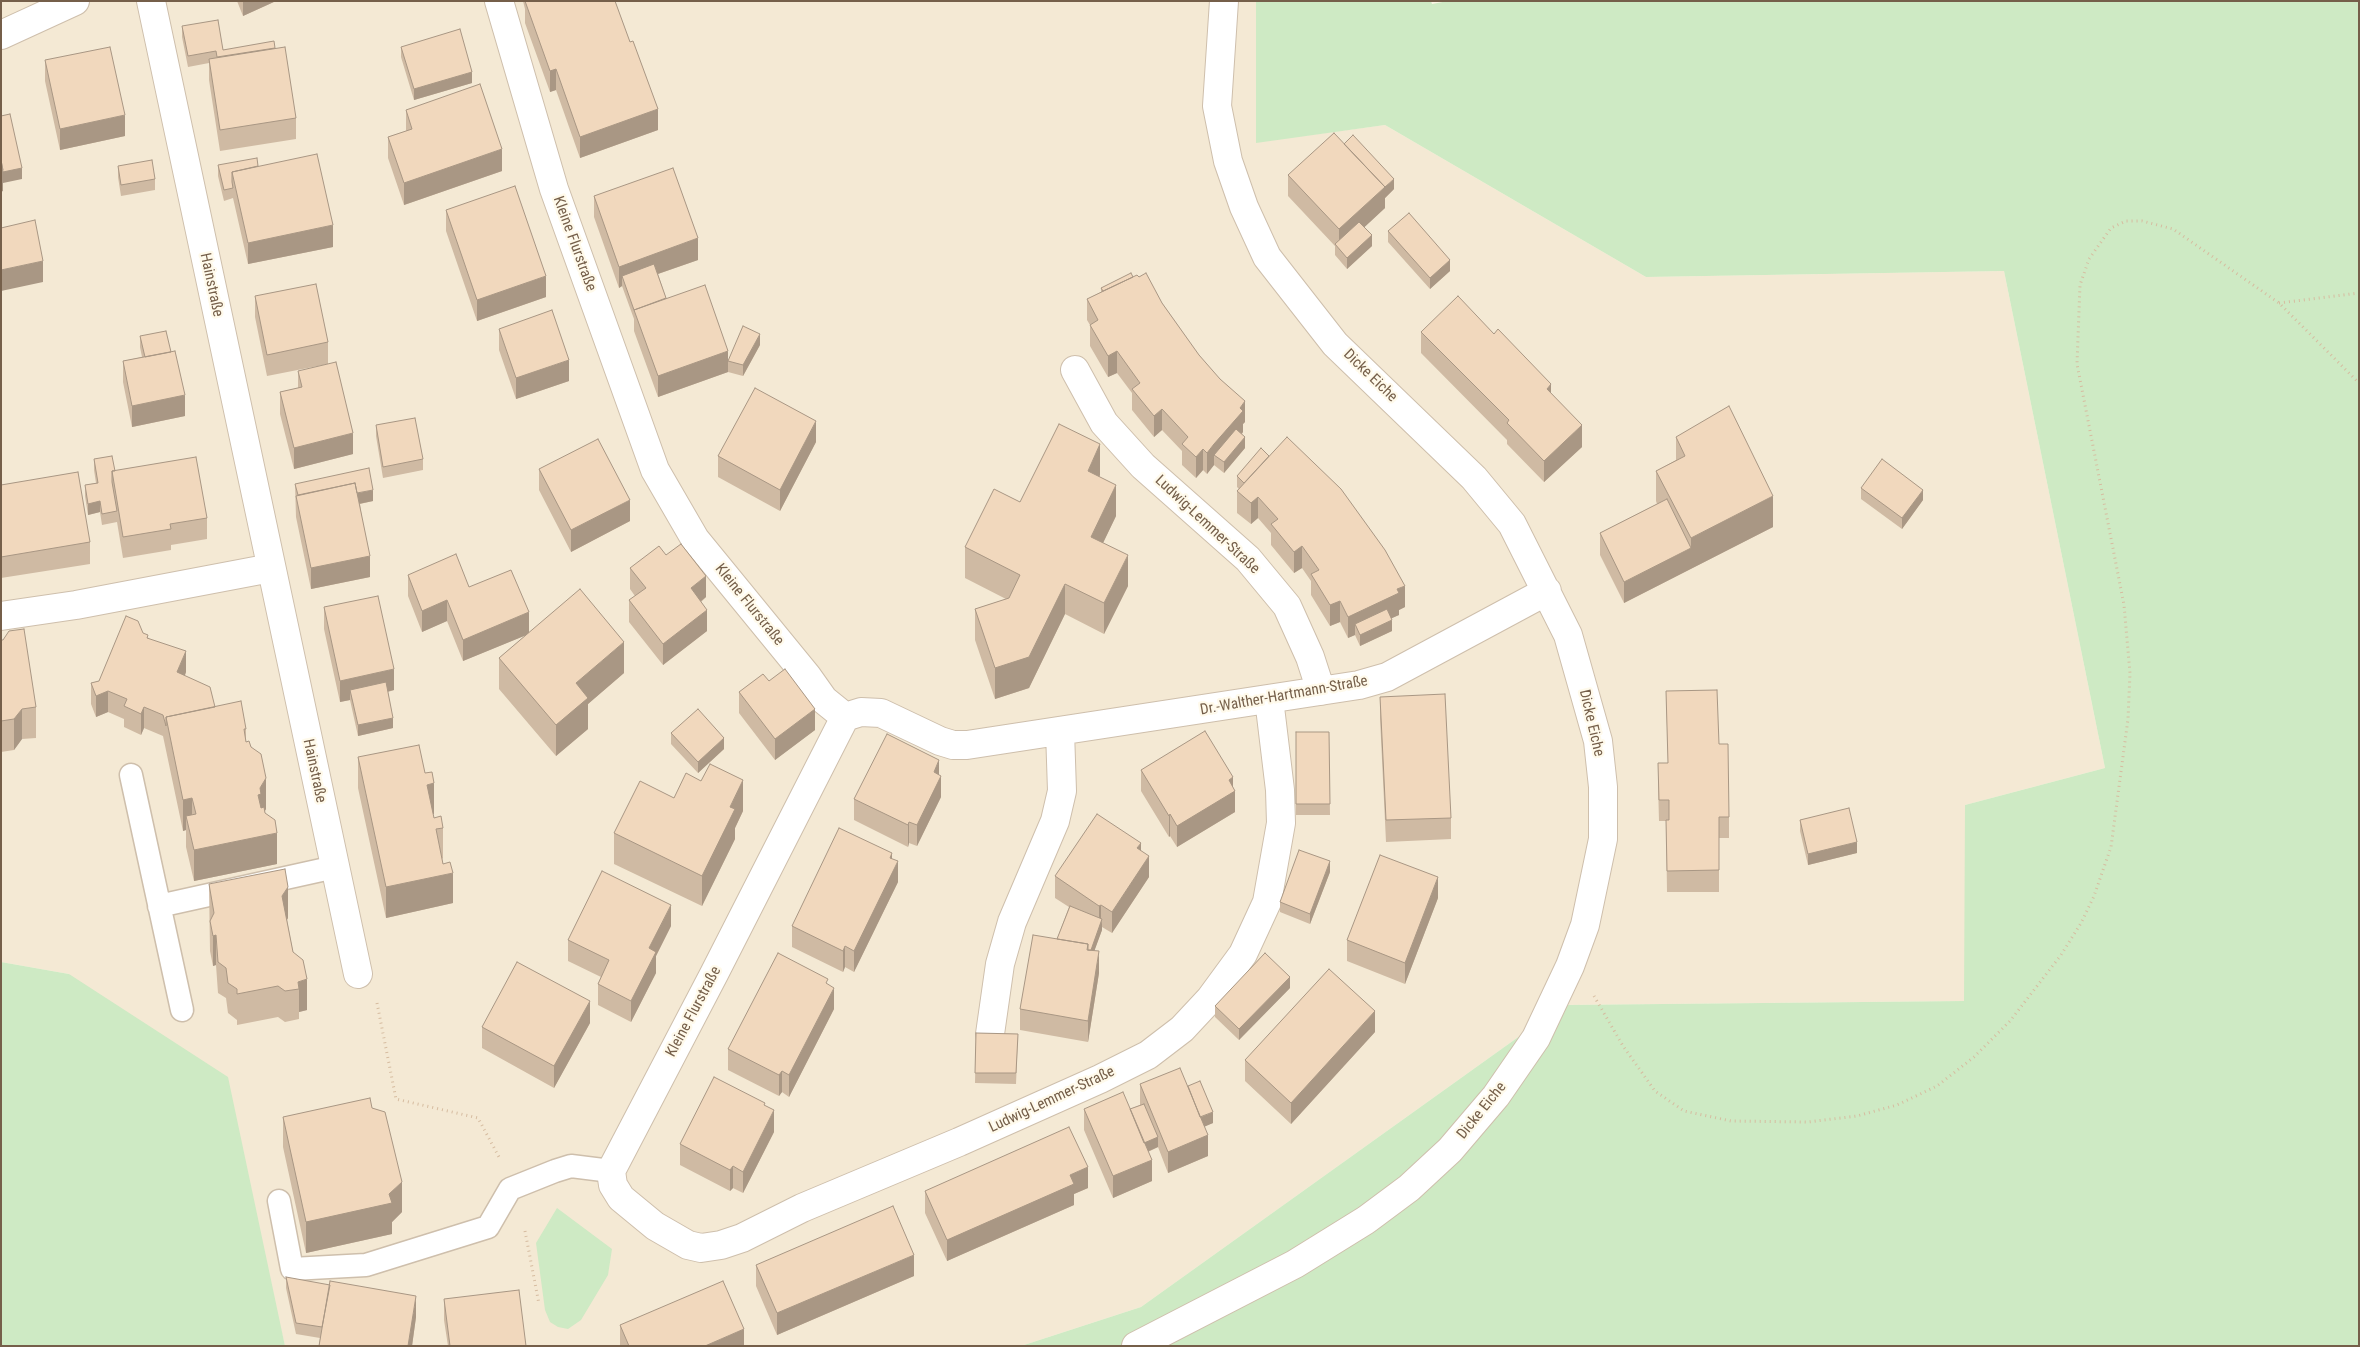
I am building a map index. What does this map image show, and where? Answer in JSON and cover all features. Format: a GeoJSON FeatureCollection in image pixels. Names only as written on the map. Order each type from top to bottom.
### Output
{"type":"FeatureCollection","features":[{"type":"Feature","properties":{"kind":"street"},"geometry":{"type":"LineString","coordinates":[[1,35],[75,1]]}},
{"type":"Feature","properties":{"kind":"street","name":"Hainstraße"},"geometry":{"type":"LineString","coordinates":[[151,1],[334,867],[367,984]]}},
{"type":"Feature","properties":{"kind":"street","name":"Kleine Flurstraße"},"geometry":{"type":"LineString","coordinates":[[500,1],[554,189],[655,470],[695,539],[807,676],[824,700],[845,716],[611,1171]]}},
{"type":"Feature","properties":{"kind":"street","name":"Dicke Eiche"},"geometry":{"type":"LineString","coordinates":[[1136,1346],[1295,1264],[1366,1220],[1409,1188],[1450,1150],[1496,1096],[1536,1038],[1570,966],[1585,925],[1595,887],[1604,839],[1603,787],[1598,740],[1568,635],[1512,524],[1474,478],[1335,344],[1267,257],[1244,207],[1228,161],[1218,106],[1224,1]]}},
{"type":"Feature","properties":{"kind":"street","name":"Ludwig-Lemmer-Straße"},"geometry":{"type":"LineString","coordinates":[[1075,370],[1104,423],[1172,493],[1248,559],[1286,606],[1310,657],[1321,691]]}},
{"type":"Feature","properties":{"kind":"street"},"geometry":{"type":"LineString","coordinates":[[1,616],[76,605],[271,568]]}},
{"type":"Feature","properties":{"kind":"street","name":"Dr.-Walther-Hartmann-Straße"},"geometry":{"type":"LineString","coordinates":[[845,716],[861,712],[881,713],[915,731],[953,745],[967,745],[1358,685],[1387,677],[1547,591]]}},
{"type":"Feature","properties":{"kind":"street","name":"Ludwig-Lemmer-Straße"},"geometry":{"type":"LineString","coordinates":[[611,1171],[613,1185],[621,1198],[655,1226],[688,1245],[701,1248],[721,1245],[1091,1083],[1148,1055],[1169,1040],[1194,1016],[1225,980],[1243,954],[1267,902],[1280,823],[1280,790],[1270,699]]}},
{"type":"Feature","properties":{"kind":"street"},"geometry":{"type":"LineString","coordinates":[[990,1034],[1000,964],[1012,922],[1055,821],[1062,791],[1060,731]]}},
{"type":"Feature","properties":{"kind":"lane"},"geometry":{"type":"LineString","coordinates":[[131,776],[182,1010]]}},
{"type":"Feature","properties":{"kind":"lane"},"geometry":{"type":"LineString","coordinates":[[159,906],[334,867]]}},
{"type":"Feature","properties":{"kind":"lane"},"geometry":{"type":"LineString","coordinates":[[279,1201],[292,1269],[366,1265],[488,1227],[510,1189],[555,1170],[571,1166],[611,1171]]}},
{"type":"Feature","properties":{"kind":"path"},"geometry":{"type":"LineString","coordinates":[[1570,966],[1598,1002],[1623,1046],[1655,1091],[1684,1111],[1731,1121],[1808,1122],[1857,1116],[1897,1105],[1937,1086],[1974,1057],[2010,1021],[2061,955],[2081,923],[2111,847],[2128,719],[2130,674],[2124,606],[2077,364],[2080,286],[2089,259],[2111,228],[2126,221],[2142,221],[2173,229],[2279,303],[2359,383]]}},
{"type":"Feature","properties":{"kind":"path"},"geometry":{"type":"LineString","coordinates":[[2279,303],[2359,293]]}},
{"type":"Feature","properties":{"kind":"path"},"geometry":{"type":"LineString","coordinates":[[367,984],[396,1099],[478,1118],[500,1160]]}},
{"type":"Feature","properties":{"kind":"shaded area"},"geometry":{"type":"Polygon","coordinates":[[[1,1],[1256,1],[1256,142],[1385,125],[1646,277],[2004,271],[2105,768],[1965,805],[1965,1001],[1563,1005],[1141,1307],[1021,1346],[285,1346],[275,1305],[69,974],[1,962],[1,1]]]}},
{"type":"Feature","properties":{"kind":"green space"},"geometry":{"type":"Polygon","coordinates":[[[1256,1],[1431,1],[1432,4],[1448,1],[2359,1],[2359,1346],[1021,1346],[1141,1307],[1563,1005],[1964,1001],[1965,805],[2105,768],[2004,271],[1646,277],[1385,125],[1256,143],[1256,1]]]}},
{"type":"Feature","properties":{"kind":"green space"},"geometry":{"type":"Polygon","coordinates":[[[1,962],[69,974],[228,1077],[285,1346],[1,1346],[1,962]]]}},
{"type":"Feature","properties":{"kind":"green space"},"geometry":{"type":"Polygon","coordinates":[[[557,1208],[612,1249],[608,1275],[581,1320],[568,1329],[558,1327],[550,1322],[545,1310],[536,1243],[557,1208]]]}},
{"type":"Feature","properties":{"kind":"building"},"geometry":{"type":"Polygon","coordinates":[[[525,1],[615,1],[630,42],[633,41],[658,109],[580,137],[556,69],[550,71],[525,1]]]}},
{"type":"Feature","properties":{"kind":"building"},"geometry":{"type":"Polygon","coordinates":[[[218,20],[223,50],[274,41],[275,48],[217,57],[216,51],[188,56],[182,26],[218,20]]]}},
{"type":"Feature","properties":{"kind":"building"},"geometry":{"type":"Polygon","coordinates":[[[460,29],[472,72],[414,89],[401,47],[460,29]]]}},
{"type":"Feature","properties":{"kind":"building"},"geometry":{"type":"Polygon","coordinates":[[[110,47],[125,115],[60,129],[45,60],[110,47]]]}},
{"type":"Feature","properties":{"kind":"building"},"geometry":{"type":"Polygon","coordinates":[[[285,47],[296,118],[220,130],[209,59],[285,47]]]}},
{"type":"Feature","properties":{"kind":"building"},"geometry":{"type":"Polygon","coordinates":[[[480,84],[502,149],[404,183],[388,137],[412,129],[406,110],[480,84]]]}},
{"type":"Feature","properties":{"kind":"building"},"geometry":{"type":"Polygon","coordinates":[[[10,114],[22,168],[3,172],[1,160],[1,116],[10,114]]]}},
{"type":"Feature","properties":{"kind":"building"},"geometry":{"type":"Polygon","coordinates":[[[1334,133],[1385,187],[1339,229],[1288,175],[1334,133]]]}},
{"type":"Feature","properties":{"kind":"building"},"geometry":{"type":"Polygon","coordinates":[[[1353,135],[1394,179],[1385,187],[1344,144],[1353,135]]]}},
{"type":"Feature","properties":{"kind":"building"},"geometry":{"type":"Polygon","coordinates":[[[317,154],[333,225],[248,243],[232,172],[317,154]]]}},
{"type":"Feature","properties":{"kind":"building"},"geometry":{"type":"Polygon","coordinates":[[[257,158],[258,166],[232,172],[233,188],[224,190],[218,165],[257,158]]]}},
{"type":"Feature","properties":{"kind":"building"},"geometry":{"type":"Polygon","coordinates":[[[152,160],[155,179],[121,185],[118,166],[152,160]]]}},
{"type":"Feature","properties":{"kind":"building"},"geometry":{"type":"Polygon","coordinates":[[[673,168],[698,238],[619,267],[594,196],[673,168]]]}},
{"type":"Feature","properties":{"kind":"building"},"geometry":{"type":"Polygon","coordinates":[[[515,186],[546,276],[477,300],[446,210],[515,186]]]}},
{"type":"Feature","properties":{"kind":"building"},"geometry":{"type":"Polygon","coordinates":[[[1409,213],[1450,260],[1430,278],[1388,231],[1409,213]]]}},
{"type":"Feature","properties":{"kind":"building"},"geometry":{"type":"Polygon","coordinates":[[[35,220],[43,261],[1,270],[1,228],[35,220]]]}},
{"type":"Feature","properties":{"kind":"building"},"geometry":{"type":"Polygon","coordinates":[[[1359,222],[1372,235],[1347,258],[1335,244],[1359,222]]]}},
{"type":"Feature","properties":{"kind":"building"},"geometry":{"type":"Polygon","coordinates":[[[654,264],[666,298],[634,310],[622,276],[654,264]]]}},
{"type":"Feature","properties":{"kind":"building"},"geometry":{"type":"Polygon","coordinates":[[[1131,273],[1133,277],[1103,291],[1101,288],[1131,273]]]}},
{"type":"Feature","properties":{"kind":"building"},"geometry":{"type":"Polygon","coordinates":[[[1146,273],[1162,303],[1199,355],[1220,379],[1245,401],[1240,408],[1243,411],[1207,453],[1203,449],[1196,457],[1182,444],[1188,437],[1162,409],[1154,416],[1132,389],[1140,383],[1117,351],[1108,356],[1090,325],[1098,320],[1087,299],[1137,275],[1139,277],[1146,273]]]}},
{"type":"Feature","properties":{"kind":"building"},"geometry":{"type":"Polygon","coordinates":[[[316,284],[328,342],[267,355],[255,296],[316,284]]]}},
{"type":"Feature","properties":{"kind":"building"},"geometry":{"type":"Polygon","coordinates":[[[705,285],[728,351],[658,376],[634,310],[705,285]]]}},
{"type":"Feature","properties":{"kind":"building"},"geometry":{"type":"Polygon","coordinates":[[[1458,296],[1494,334],[1498,329],[1551,384],[1547,389],[1582,425],[1544,461],[1507,423],[1509,420],[1421,332],[1458,296]]]}},
{"type":"Feature","properties":{"kind":"building"},"geometry":{"type":"Polygon","coordinates":[[[552,310],[569,360],[516,378],[499,329],[552,310]]]}},
{"type":"Feature","properties":{"kind":"building"},"geometry":{"type":"Polygon","coordinates":[[[743,326],[760,334],[743,365],[728,361],[743,326]]]}},
{"type":"Feature","properties":{"kind":"building"},"geometry":{"type":"Polygon","coordinates":[[[166,331],[171,352],[145,357],[140,336],[166,331]]]}},
{"type":"Feature","properties":{"kind":"building"},"geometry":{"type":"Polygon","coordinates":[[[175,351],[185,395],[132,406],[123,361],[175,351]]]}},
{"type":"Feature","properties":{"kind":"building"},"geometry":{"type":"Polygon","coordinates":[[[336,362],[353,433],[294,448],[280,392],[302,387],[298,371],[336,362]]]}},
{"type":"Feature","properties":{"kind":"building"},"geometry":{"type":"Polygon","coordinates":[[[755,388],[816,421],[780,490],[718,456],[755,388]]]}},
{"type":"Feature","properties":{"kind":"building"},"geometry":{"type":"Polygon","coordinates":[[[1729,406],[1773,496],[1691,538],[1656,471],[1685,456],[1676,437],[1729,406]]]}},
{"type":"Feature","properties":{"kind":"building"},"geometry":{"type":"Polygon","coordinates":[[[415,418],[423,459],[383,467],[376,425],[415,418]]]}},
{"type":"Feature","properties":{"kind":"building"},"geometry":{"type":"Polygon","coordinates":[[[1059,424],[1100,444],[1088,471],[1116,485],[1091,537],[1128,555],[1104,603],[1065,584],[1029,657],[995,668],[975,609],[1009,598],[1020,575],[965,547],[994,489],[1020,502],[1059,424]]]}},
{"type":"Feature","properties":{"kind":"building"},"geometry":{"type":"Polygon","coordinates":[[[1236,429],[1245,437],[1224,462],[1214,455],[1236,429]]]}},
{"type":"Feature","properties":{"kind":"building"},"geometry":{"type":"Polygon","coordinates":[[[1287,437],[1341,489],[1385,550],[1405,586],[1397,589],[1399,593],[1348,617],[1340,601],[1330,605],[1311,574],[1319,570],[1302,546],[1294,552],[1271,524],[1278,519],[1258,497],[1251,503],[1237,491],[1287,437]]]}},
{"type":"Feature","properties":{"kind":"building"},"geometry":{"type":"Polygon","coordinates":[[[598,439],[630,500],[571,530],[539,469],[598,439]]]}},
{"type":"Feature","properties":{"kind":"building"},"geometry":{"type":"Polygon","coordinates":[[[1261,448],[1269,456],[1244,483],[1237,476],[1261,448]]]}},
{"type":"Feature","properties":{"kind":"building"},"geometry":{"type":"Polygon","coordinates":[[[112,456],[115,471],[112,471],[112,482],[117,511],[102,514],[100,501],[88,504],[85,485],[98,483],[94,459],[112,456]]]}},
{"type":"Feature","properties":{"kind":"building"},"geometry":{"type":"Polygon","coordinates":[[[196,457],[207,518],[170,524],[171,529],[123,537],[112,471],[196,457]]]}},
{"type":"Feature","properties":{"kind":"building"},"geometry":{"type":"Polygon","coordinates":[[[1882,459],[1923,490],[1902,518],[1861,488],[1882,459]]]}},
{"type":"Feature","properties":{"kind":"building"},"geometry":{"type":"Polygon","coordinates":[[[369,468],[373,490],[357,493],[355,483],[298,495],[295,484],[369,468]]]}},
{"type":"Feature","properties":{"kind":"building"},"geometry":{"type":"Polygon","coordinates":[[[78,472],[90,542],[1,557],[1,485],[78,472]]]}},
{"type":"Feature","properties":{"kind":"building"},"geometry":{"type":"Polygon","coordinates":[[[355,483],[370,556],[311,568],[296,496],[355,483]]]}},
{"type":"Feature","properties":{"kind":"building"},"geometry":{"type":"Polygon","coordinates":[[[1667,499],[1691,548],[1624,582],[1600,533],[1667,499]]]}},
{"type":"Feature","properties":{"kind":"building"},"geometry":{"type":"Polygon","coordinates":[[[681,544],[706,576],[691,588],[707,610],[663,644],[629,600],[646,588],[630,568],[659,546],[666,555],[681,544]]]}},
{"type":"Feature","properties":{"kind":"building"},"geometry":{"type":"Polygon","coordinates":[[[456,554],[469,587],[511,570],[529,612],[463,640],[447,600],[422,611],[408,575],[456,554]]]}},
{"type":"Feature","properties":{"kind":"building"},"geometry":{"type":"Polygon","coordinates":[[[580,589],[624,642],[576,683],[588,698],[556,725],[499,658],[580,589]]]}},
{"type":"Feature","properties":{"kind":"building"},"geometry":{"type":"Polygon","coordinates":[[[378,596],[394,669],[340,681],[324,607],[378,596]]]}},
{"type":"Feature","properties":{"kind":"building"},"geometry":{"type":"Polygon","coordinates":[[[1387,609],[1392,620],[1360,635],[1355,624],[1387,609]]]}},
{"type":"Feature","properties":{"kind":"building"},"geometry":{"type":"Polygon","coordinates":[[[126,616],[138,621],[143,633],[148,635],[147,638],[186,651],[177,672],[210,687],[215,707],[166,717],[166,726],[163,715],[144,707],[141,714],[124,706],[127,699],[108,691],[96,696],[91,683],[99,681],[126,616]]]}},
{"type":"Feature","properties":{"kind":"building"},"geometry":{"type":"Polygon","coordinates":[[[24,629],[36,707],[22,709],[14,719],[1,721],[1,640],[9,631],[24,629]]]}},
{"type":"Feature","properties":{"kind":"building"},"geometry":{"type":"Polygon","coordinates":[[[785,669],[815,709],[775,739],[739,692],[763,674],[769,681],[785,669]]]}},
{"type":"Feature","properties":{"kind":"building"},"geometry":{"type":"Polygon","coordinates":[[[386,682],[393,718],[358,725],[350,690],[386,682]]]}},
{"type":"Feature","properties":{"kind":"building"},"geometry":{"type":"Polygon","coordinates":[[[1717,690],[1719,744],[1728,744],[1729,817],[1719,817],[1719,870],[1667,871],[1666,820],[1669,820],[1669,800],[1659,800],[1658,763],[1668,763],[1666,691],[1717,690]]]}},
{"type":"Feature","properties":{"kind":"building"},"geometry":{"type":"Polygon","coordinates":[[[1445,694],[1451,818],[1386,820],[1380,697],[1445,694]]]}},
{"type":"Feature","properties":{"kind":"building"},"geometry":{"type":"Polygon","coordinates":[[[241,701],[246,729],[244,729],[246,742],[249,741],[251,747],[261,754],[266,778],[260,788],[261,794],[258,795],[261,808],[264,807],[265,813],[275,820],[277,833],[194,850],[186,816],[196,814],[192,798],[183,800],[166,717],[241,701]]]}},
{"type":"Feature","properties":{"kind":"building"},"geometry":{"type":"Polygon","coordinates":[[[698,709],[724,738],[698,762],[671,733],[698,709]]]}},
{"type":"Feature","properties":{"kind":"building"},"geometry":{"type":"Polygon","coordinates":[[[1205,731],[1233,777],[1229,780],[1235,791],[1177,826],[1141,770],[1205,731]]]}},
{"type":"Feature","properties":{"kind":"building"},"geometry":{"type":"Polygon","coordinates":[[[1296,732],[1329,732],[1330,804],[1296,804],[1296,732]]]}},
{"type":"Feature","properties":{"kind":"building"},"geometry":{"type":"Polygon","coordinates":[[[887,734],[939,760],[934,772],[941,776],[917,825],[909,822],[908,825],[854,799],[887,734]]]}},
{"type":"Feature","properties":{"kind":"building"},"geometry":{"type":"Polygon","coordinates":[[[419,745],[425,773],[432,772],[434,783],[427,785],[434,818],[441,816],[443,828],[436,829],[443,864],[450,862],[453,873],[386,887],[358,757],[419,745]]]}},
{"type":"Feature","properties":{"kind":"building"},"geometry":{"type":"Polygon","coordinates":[[[710,764],[743,780],[730,807],[735,809],[702,876],[614,833],[640,781],[674,798],[686,773],[701,781],[710,764]]]}},
{"type":"Feature","properties":{"kind":"building"},"geometry":{"type":"Polygon","coordinates":[[[1849,808],[1857,842],[1808,854],[1800,820],[1849,808]]]}},
{"type":"Feature","properties":{"kind":"building"},"geometry":{"type":"Polygon","coordinates":[[[1097,814],[1141,843],[1137,848],[1149,856],[1112,912],[1101,905],[1099,906],[1055,876],[1097,814]]]}},
{"type":"Feature","properties":{"kind":"building"},"geometry":{"type":"Polygon","coordinates":[[[839,828],[892,853],[890,858],[898,861],[854,951],[845,946],[843,951],[792,926],[839,828]]]}},
{"type":"Feature","properties":{"kind":"building"},"geometry":{"type":"Polygon","coordinates":[[[1299,850],[1330,861],[1310,914],[1280,902],[1299,850]]]}},
{"type":"Feature","properties":{"kind":"building"},"geometry":{"type":"Polygon","coordinates":[[[1380,855],[1438,877],[1405,963],[1347,940],[1380,855]]]}},
{"type":"Feature","properties":{"kind":"building"},"geometry":{"type":"Polygon","coordinates":[[[285,869],[288,887],[282,896],[293,952],[303,960],[307,979],[298,982],[299,989],[285,991],[278,986],[237,994],[237,989],[228,983],[226,968],[218,962],[216,935],[213,936],[210,921],[214,913],[209,884],[285,869]]]}},
{"type":"Feature","properties":{"kind":"building"},"geometry":{"type":"Polygon","coordinates":[[[602,871],[671,905],[649,948],[656,952],[631,1001],[598,984],[609,960],[568,940],[602,871]]]}},
{"type":"Feature","properties":{"kind":"building"},"geometry":{"type":"Polygon","coordinates":[[[1070,906],[1102,919],[1091,950],[1088,950],[1088,944],[1057,939],[1070,906]]]}},
{"type":"Feature","properties":{"kind":"building"},"geometry":{"type":"Polygon","coordinates":[[[1033,935],[1088,944],[1087,950],[1099,951],[1088,1021],[1020,1009],[1033,935]]]}},
{"type":"Feature","properties":{"kind":"building"},"geometry":{"type":"Polygon","coordinates":[[[778,953],[828,979],[826,983],[834,988],[789,1075],[782,1071],[779,1075],[728,1049],[778,953]]]}},
{"type":"Feature","properties":{"kind":"building"},"geometry":{"type":"Polygon","coordinates":[[[1265,953],[1290,977],[1239,1029],[1215,1006],[1265,953]]]}},
{"type":"Feature","properties":{"kind":"building"},"geometry":{"type":"Polygon","coordinates":[[[517,962],[590,1001],[554,1066],[482,1027],[517,962]]]}},
{"type":"Feature","properties":{"kind":"building"},"geometry":{"type":"Polygon","coordinates":[[[1329,969],[1375,1011],[1291,1103],[1245,1060],[1329,969]]]}},
{"type":"Feature","properties":{"kind":"building"},"geometry":{"type":"Polygon","coordinates":[[[976,1033],[1018,1034],[1016,1073],[975,1073],[976,1033]]]}},
{"type":"Feature","properties":{"kind":"building"},"geometry":{"type":"Polygon","coordinates":[[[1180,1068],[1208,1135],[1168,1152],[1140,1084],[1180,1068]]]}},
{"type":"Feature","properties":{"kind":"building"},"geometry":{"type":"Polygon","coordinates":[[[714,1077],[765,1103],[764,1105],[774,1110],[743,1172],[733,1166],[730,1170],[680,1144],[714,1077]]]}},
{"type":"Feature","properties":{"kind":"building"},"geometry":{"type":"Polygon","coordinates":[[[1200,1081],[1213,1112],[1200,1117],[1188,1086],[1200,1081]]]}},
{"type":"Feature","properties":{"kind":"building"},"geometry":{"type":"Polygon","coordinates":[[[1123,1092],[1152,1160],[1113,1176],[1084,1109],[1123,1092]]]}},
{"type":"Feature","properties":{"kind":"building"},"geometry":{"type":"Polygon","coordinates":[[[370,1098],[372,1108],[385,1112],[402,1182],[389,1194],[392,1203],[306,1222],[283,1117],[370,1098]]]}},
{"type":"Feature","properties":{"kind":"building"},"geometry":{"type":"Polygon","coordinates":[[[1144,1104],[1158,1137],[1144,1143],[1130,1109],[1144,1104]]]}},
{"type":"Feature","properties":{"kind":"building"},"geometry":{"type":"Polygon","coordinates":[[[1069,1127],[1088,1167],[1070,1175],[1074,1184],[947,1240],[925,1191],[1069,1127]]]}},
{"type":"Feature","properties":{"kind":"building"},"geometry":{"type":"Polygon","coordinates":[[[893,1206],[914,1255],[777,1313],[756,1265],[893,1206]]]}},
{"type":"Feature","properties":{"kind":"building"},"geometry":{"type":"Polygon","coordinates":[[[286,1277],[330,1285],[322,1327],[296,1323],[286,1277]]]}},
{"type":"Feature","properties":{"kind":"building"},"geometry":{"type":"Polygon","coordinates":[[[330,1281],[416,1296],[408,1346],[319,1346],[330,1281]]]}},
{"type":"Feature","properties":{"kind":"building"},"geometry":{"type":"Polygon","coordinates":[[[723,1281],[744,1329],[705,1346],[629,1346],[620,1325],[723,1281]]]}},
{"type":"Feature","properties":{"kind":"building"},"geometry":{"type":"Polygon","coordinates":[[[519,1290],[526,1346],[450,1346],[444,1299],[519,1290]]]}}]}
